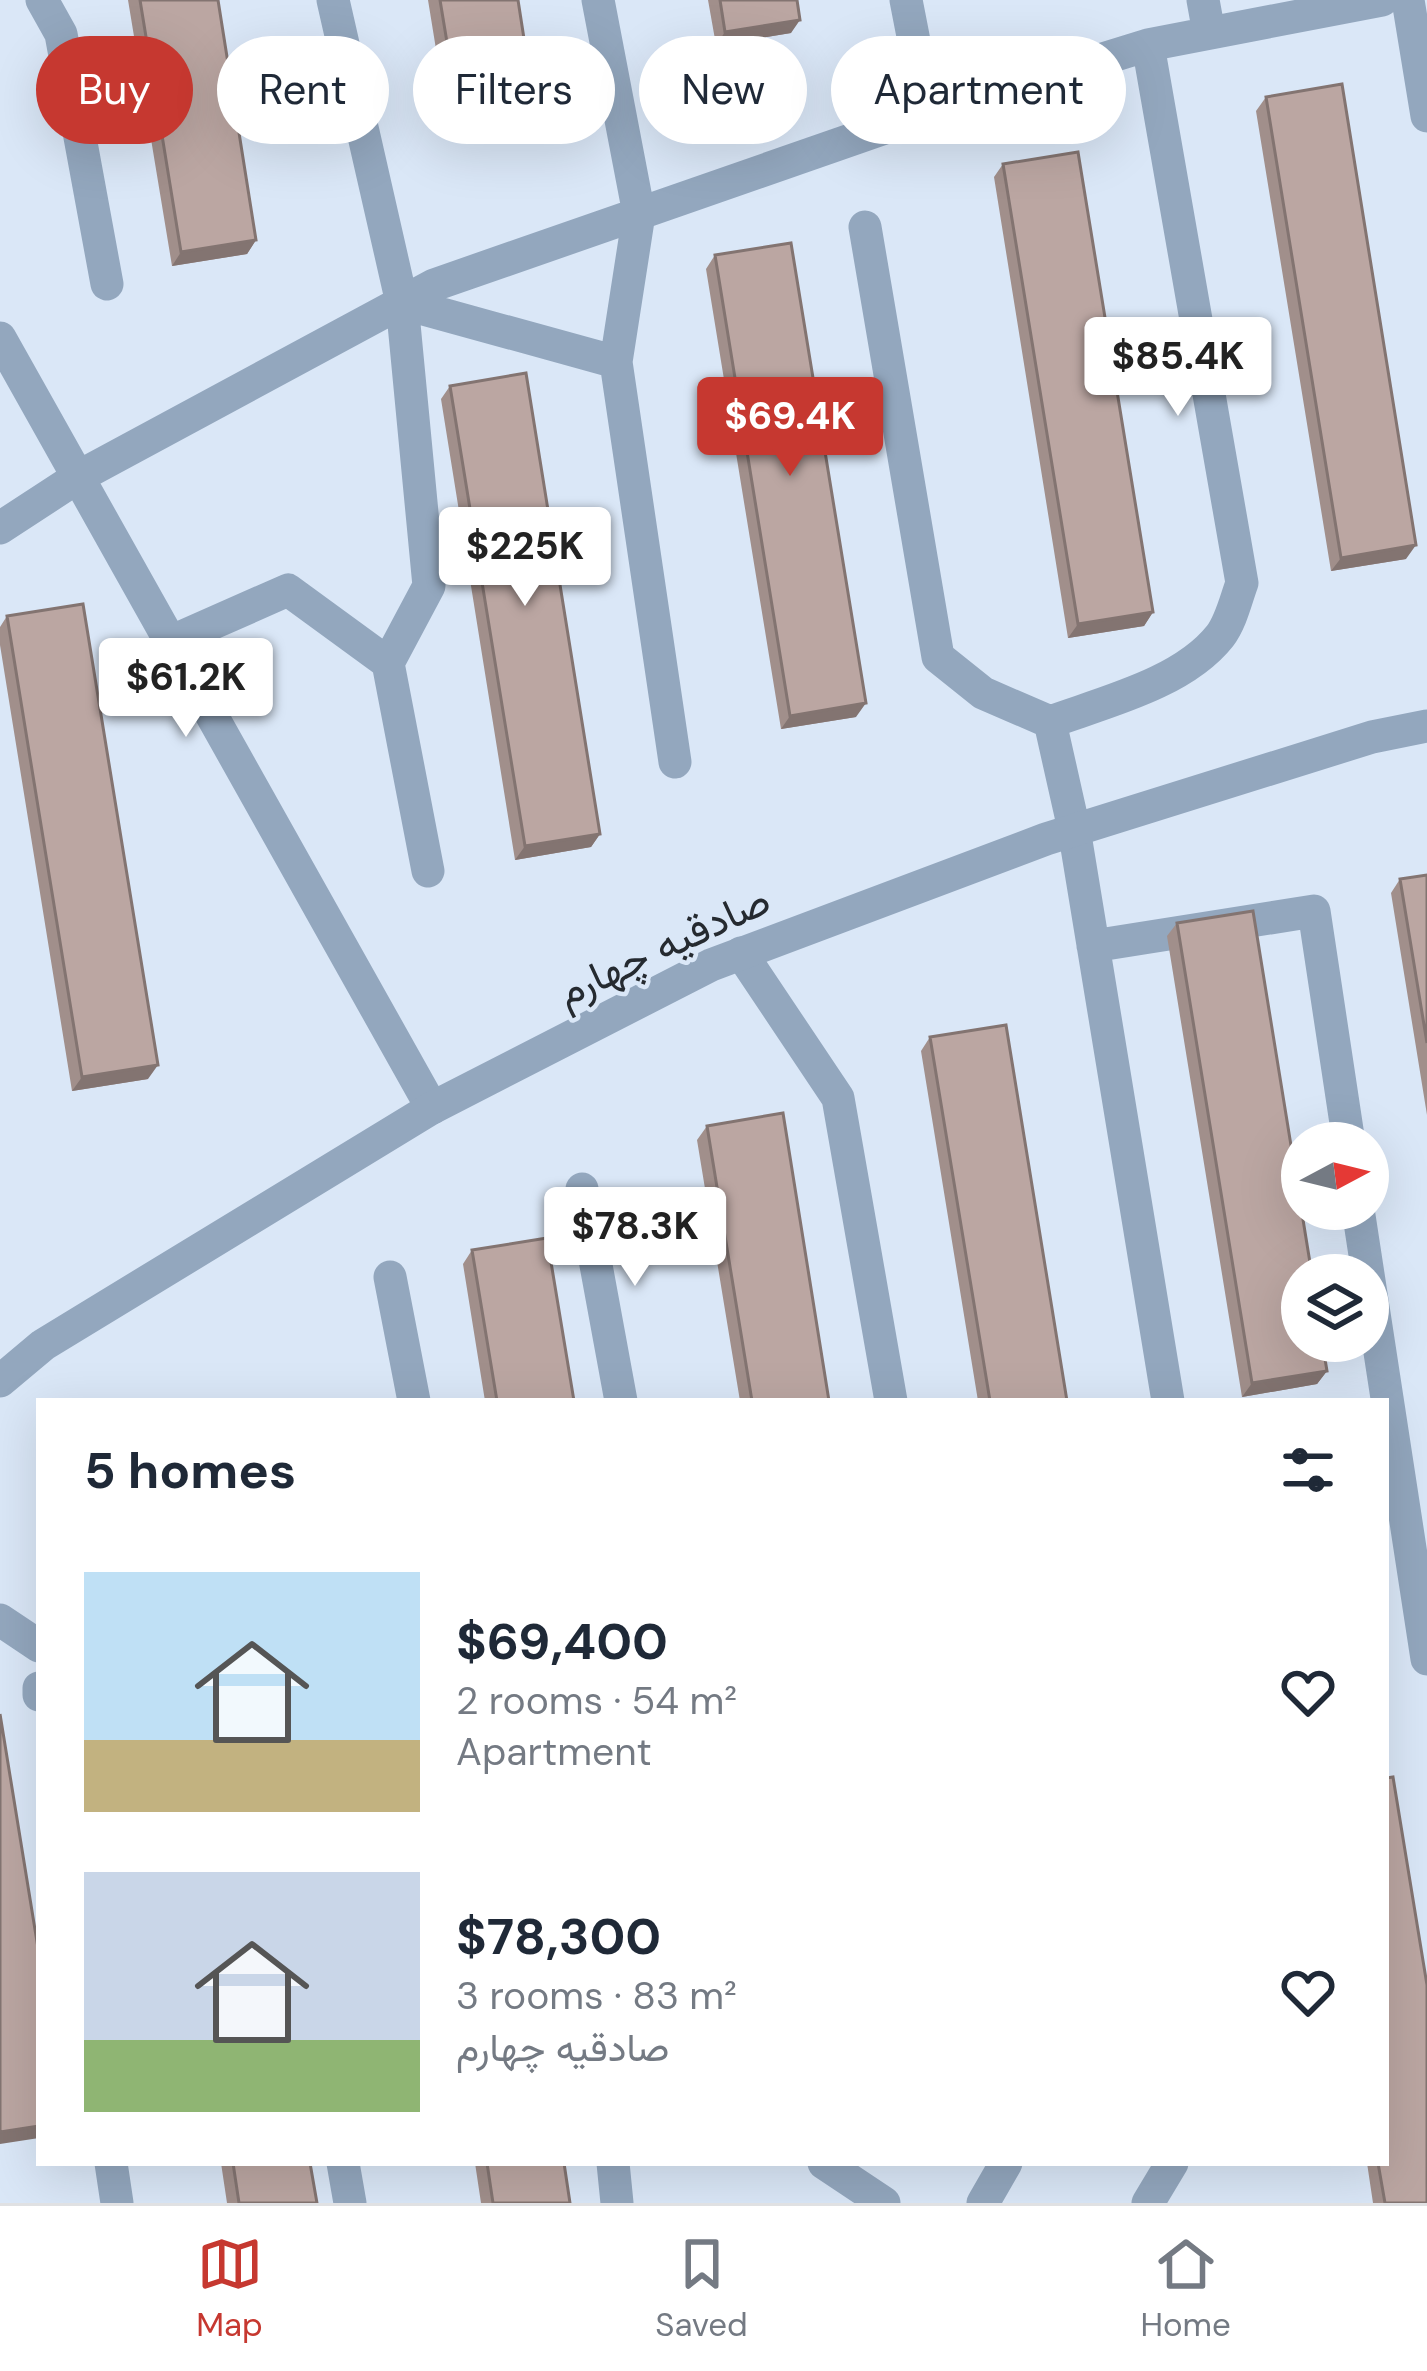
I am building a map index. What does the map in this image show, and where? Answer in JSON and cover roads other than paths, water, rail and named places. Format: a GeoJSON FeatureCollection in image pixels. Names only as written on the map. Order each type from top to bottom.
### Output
{"type":"FeatureCollection","features":[{"type":"Feature","properties":{"kind":"street"},"geometry":{"type":"LineString","coordinates":[[42,0],[61,34],[107,284]]}},
{"type":"Feature","properties":{"kind":"street"},"geometry":{"type":"LineString","coordinates":[[332,0],[402,303],[430,586],[388,663],[428,871]]}},
{"type":"Feature","properties":{"kind":"street"},"geometry":{"type":"LineString","coordinates":[[598,0],[639,214],[616,362],[675,762]]}},
{"type":"Feature","properties":{"kind":"street"},"geometry":{"type":"LineString","coordinates":[[906,0],[913,36]]}},
{"type":"Feature","properties":{"kind":"street"},"geometry":{"type":"LineString","coordinates":[[1126,52],[1206,16],[1382,0]]}},
{"type":"Feature","properties":{"kind":"street"},"geometry":{"type":"LineString","coordinates":[[1408,0],[1427,116]]}},
{"type":"Feature","properties":{"kind":"street"},"geometry":{"type":"LineString","coordinates":[[865,227],[938,657],[983,693],[1050,722],[1146,687],[1194,661],[1223,633],[1242,583],[1148,45]]}},
{"type":"Feature","properties":{"kind":"street"},"geometry":{"type":"LineString","coordinates":[[0,528],[78,477],[434,285],[839,144]]}},
{"type":"Feature","properties":{"kind":"street"},"geometry":{"type":"LineString","coordinates":[[402,303],[616,362]]}},
{"type":"Feature","properties":{"kind":"street"},"geometry":{"type":"LineString","coordinates":[[0,338],[431,1108]]}},
{"type":"Feature","properties":{"kind":"street"},"geometry":{"type":"LineString","coordinates":[[170,642],[288,590],[388,663]]}},
{"type":"Feature","properties":{"kind":"street"},"geometry":{"type":"LineString","coordinates":[[1050,722],[1074,830],[1168,1398]]}},
{"type":"Feature","properties":{"kind":"street","name":"صادقیه چهارم"},"geometry":{"type":"LineString","coordinates":[[0,1381],[44,1345],[431,1108],[711,965],[1074,830],[1372,737],[1427,726]]}},
{"type":"Feature","properties":{"kind":"street"},"geometry":{"type":"LineString","coordinates":[[1093,946],[1314,910],[1345,1122]]}},
{"type":"Feature","properties":{"kind":"street"},"geometry":{"type":"LineString","coordinates":[[741,953],[838,1098],[889,1398]]}},
{"type":"Feature","properties":{"kind":"street"},"geometry":{"type":"LineString","coordinates":[[582,1189],[620,1398]]}},
{"type":"Feature","properties":{"kind":"street"},"geometry":{"type":"LineString","coordinates":[[1361,1230],[1384,1398]]}},
{"type":"Feature","properties":{"kind":"street"},"geometry":{"type":"LineString","coordinates":[[390,1277],[413,1398]]}},
{"type":"Feature","properties":{"kind":"street"},"geometry":{"type":"LineString","coordinates":[[1389,1435],[1409,1580],[1427,1659]]}},
{"type":"Feature","properties":{"kind":"street"},"geometry":{"type":"LineString","coordinates":[[0,1620],[36,1644]]}},
{"type":"Feature","properties":{"kind":"street"},"geometry":{"type":"LineString","coordinates":[[111,2166],[117,2203]]}},
{"type":"Feature","properties":{"kind":"street"},"geometry":{"type":"LineString","coordinates":[[344,2166],[350,2203]]}},
{"type":"Feature","properties":{"kind":"street"},"geometry":{"type":"LineString","coordinates":[[613,2166],[617,2203]]}},
{"type":"Feature","properties":{"kind":"street"},"geometry":{"type":"LineString","coordinates":[[828,2166],[884,2203]]}},
{"type":"Feature","properties":{"kind":"street"},"geometry":{"type":"LineString","coordinates":[[983,2203],[1004,2166]]}},
{"type":"Feature","properties":{"kind":"street"},"geometry":{"type":"LineString","coordinates":[[1148,2203],[1170,2166]]}}]}
